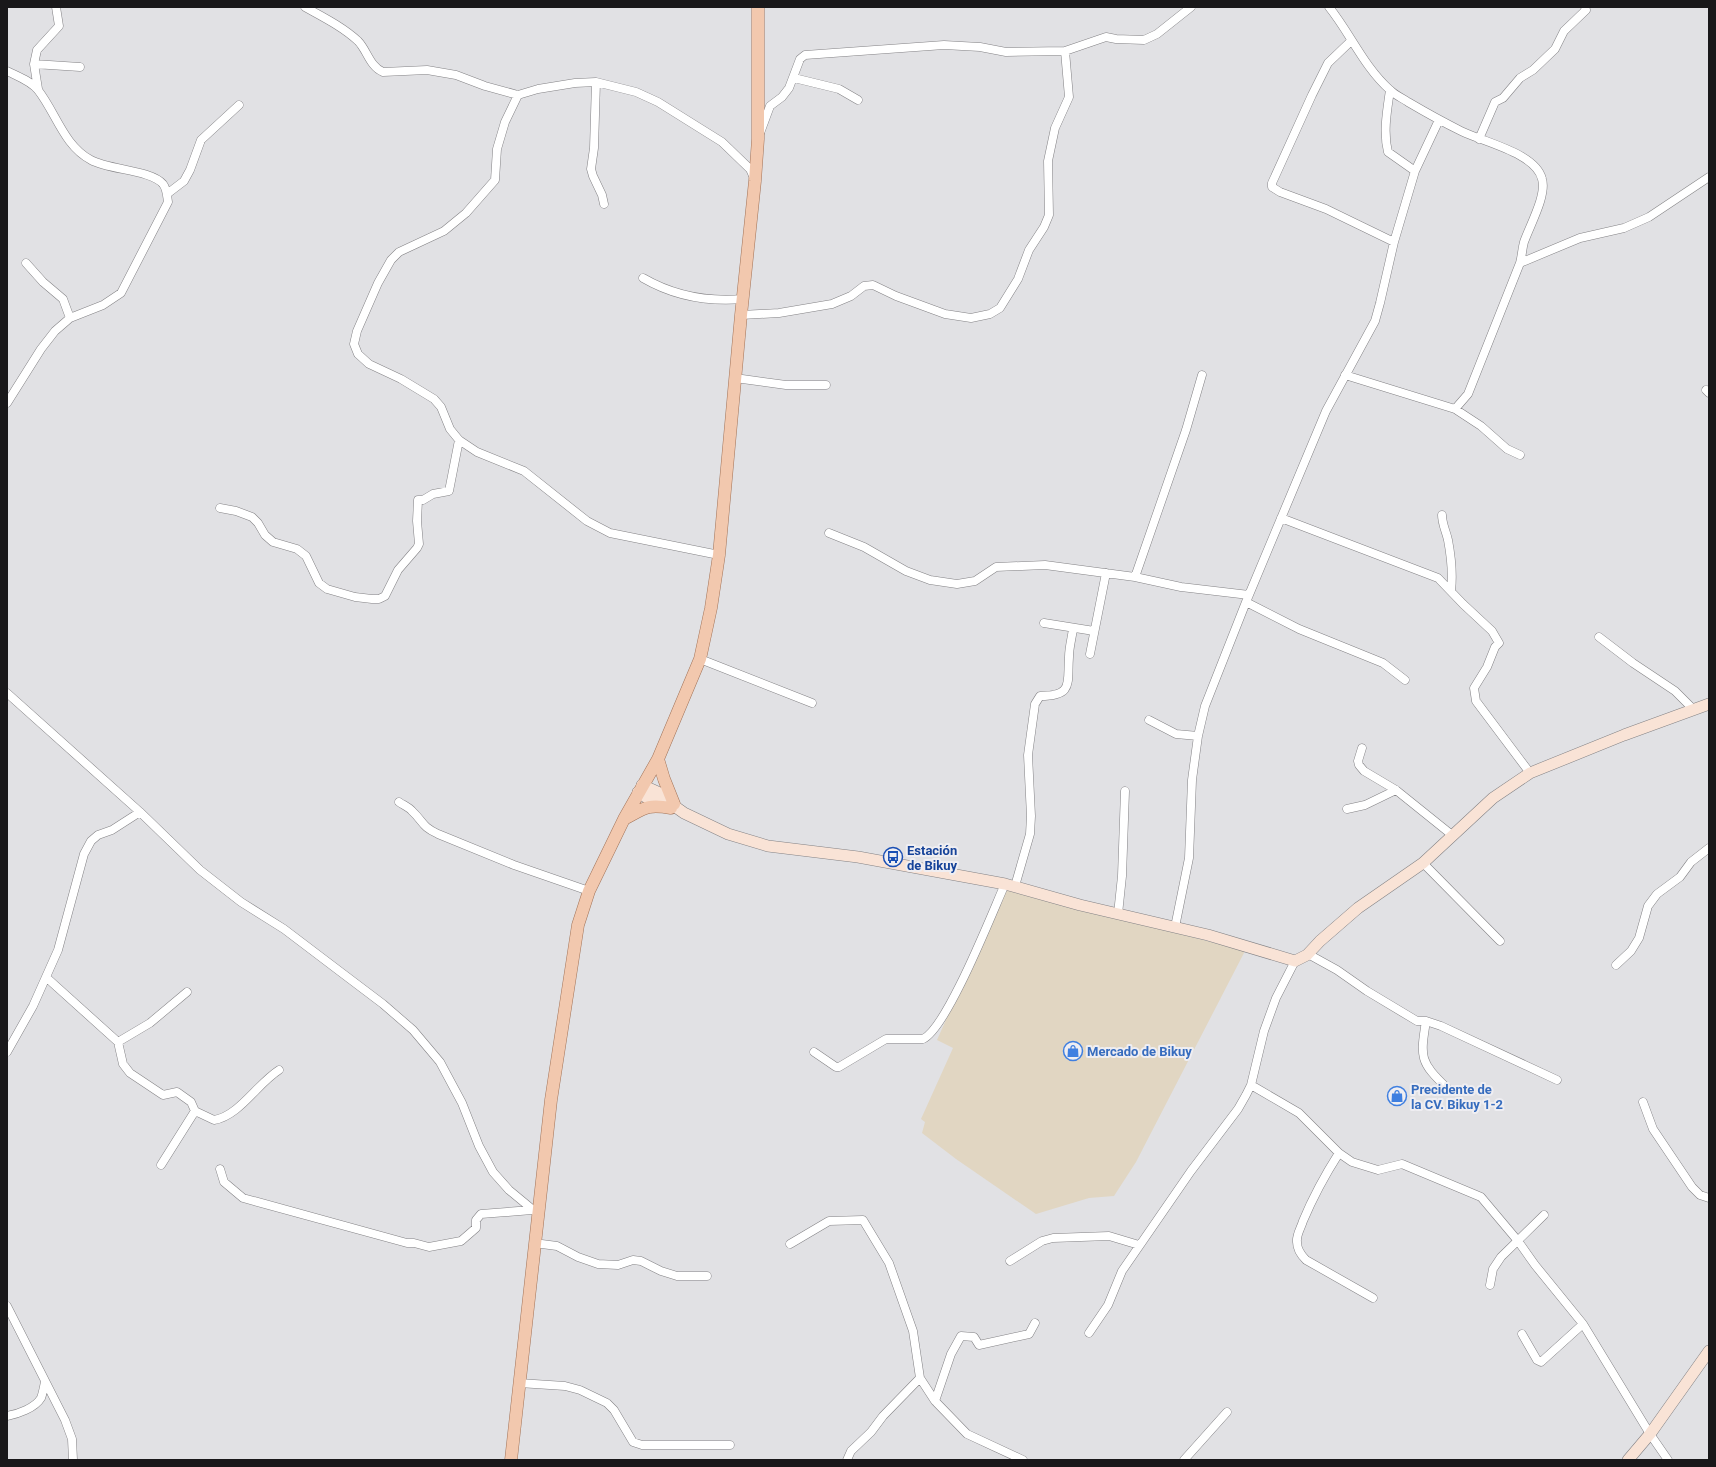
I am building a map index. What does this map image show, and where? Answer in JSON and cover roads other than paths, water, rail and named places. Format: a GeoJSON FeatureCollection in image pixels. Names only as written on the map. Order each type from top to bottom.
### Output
{"type":"FeatureCollection","features":[{"type":"Feature","properties":{"kind":"main road"},"geometry":{"type":"LineString","coordinates":[[511,1460],[534,1243],[535,1212],[578,925],[589,891],[624,819],[658,759],[700,659],[711,608],[719,555],[755,181],[758,139],[758,7]]}},
{"type":"Feature","properties":{"kind":"main road"},"geometry":{"type":"LineString","coordinates":[[624,819],[644,808],[657,806],[674,807],[658,759]]}},
{"type":"Feature","properties":{"kind":"street"},"geometry":{"type":"LineString","coordinates":[[38,89],[34,64],[38,50],[58,26],[56,7]]}},
{"type":"Feature","properties":{"kind":"street"},"geometry":{"type":"LineString","coordinates":[[305,7],[346,31],[359,42],[370,60],[380,71],[427,70],[456,75],[485,86],[518,95],[538,89],[575,83],[596,82],[636,92],[658,102],[708,132],[742,160],[750,169],[755,181]]}},
{"type":"Feature","properties":{"kind":"street"},"geometry":{"type":"LineString","coordinates":[[758,139],[770,106],[782,97],[794,78],[800,59],[805,56],[944,45],[980,47],[1006,52],[1065,51],[1106,37],[1116,39],[1144,40],[1157,34],[1191,7]]}},
{"type":"Feature","properties":{"kind":"street"},"geometry":{"type":"LineString","coordinates":[[1329,7],[1351,41],[1390,90],[1440,120],[1532,162],[1542,178],[1544,188],[1542,197],[1524,244],[1520,263],[1468,394],[1455,409]]}},
{"type":"Feature","properties":{"kind":"street"},"geometry":{"type":"LineString","coordinates":[[1479,139],[1495,102],[1503,98],[1520,78],[1533,70],[1555,49],[1564,31],[1586,10],[1585,7]]}},
{"type":"Feature","properties":{"kind":"street"},"geometry":{"type":"LineString","coordinates":[[1351,41],[1328,63],[1272,183],[1272,187],[1280,192],[1326,209],[1394,242]]}},
{"type":"Feature","properties":{"kind":"street"},"geometry":{"type":"LineString","coordinates":[[741,315],[779,313],[832,304],[851,296],[864,286],[873,285],[896,296],[952,315],[971,318],[990,314],[1000,308],[1018,279],[1029,250],[1044,227],[1049,215],[1048,161],[1055,128],[1069,97],[1065,51]]}},
{"type":"Feature","properties":{"kind":"street"},"geometry":{"type":"LineString","coordinates":[[34,64],[80,66]]}},
{"type":"Feature","properties":{"kind":"street"},"geometry":{"type":"LineString","coordinates":[[7,71],[30,82],[38,89],[56,121],[78,152],[92,161],[145,175],[158,180],[164,185],[168,202],[121,292],[104,305],[70,318],[55,331],[41,349],[7,403]]}},
{"type":"Feature","properties":{"kind":"street"},"geometry":{"type":"LineString","coordinates":[[794,78],[839,89],[858,100]]}},
{"type":"Feature","properties":{"kind":"street"},"geometry":{"type":"LineString","coordinates":[[596,82],[594,148],[591,168],[604,204]]}},
{"type":"Feature","properties":{"kind":"street"},"geometry":{"type":"LineString","coordinates":[[1390,90],[1386,118],[1385,141],[1388,152],[1415,171]]}},
{"type":"Feature","properties":{"kind":"street"},"geometry":{"type":"LineString","coordinates":[[518,95],[505,122],[497,149],[495,180],[466,213],[444,231],[399,252],[391,260],[378,283],[357,331],[354,344],[358,354],[369,364],[401,379],[434,399],[440,407],[450,429],[459,440],[477,452],[524,471],[587,521],[610,533],[719,555]]}},
{"type":"Feature","properties":{"kind":"street"},"geometry":{"type":"LineString","coordinates":[[167,194],[184,181],[190,170],[201,140],[239,105]]}},
{"type":"Feature","properties":{"kind":"street"},"geometry":{"type":"LineString","coordinates":[[1175,927],[1189,858],[1192,780],[1198,736],[1205,706],[1247,599],[1326,411],[1375,321],[1394,242],[1415,171],[1440,120]]}},
{"type":"Feature","properties":{"kind":"street"},"geometry":{"type":"LineString","coordinates":[[1520,263],[1580,238],[1624,228],[1649,217],[1709,177]]}},
{"type":"Feature","properties":{"kind":"street"},"geometry":{"type":"LineString","coordinates":[[26,263],[43,282],[63,299],[70,318]]}},
{"type":"Feature","properties":{"kind":"street"},"geometry":{"type":"LineString","coordinates":[[643,278],[657,286],[698,298],[720,301],[743,299]]}},
{"type":"Feature","properties":{"kind":"street"},"geometry":{"type":"LineString","coordinates":[[1135,577],[1186,430],[1202,375]]}},
{"type":"Feature","properties":{"kind":"street"},"geometry":{"type":"LineString","coordinates":[[1345,375],[1455,409],[1481,426],[1507,450],[1520,456]]}},
{"type":"Feature","properties":{"kind":"street"},"geometry":{"type":"LineString","coordinates":[[735,378],[786,385],[826,385]]}},
{"type":"Feature","properties":{"kind":"street"},"geometry":{"type":"LineString","coordinates":[[220,508],[236,511],[252,517],[258,523],[265,535],[273,542],[297,549],[306,556],[319,583],[327,589],[355,597],[379,599],[385,596],[398,570],[419,544],[417,522],[418,500],[423,500],[433,494],[449,491],[459,440]]}},
{"type":"Feature","properties":{"kind":"street"},"geometry":{"type":"LineString","coordinates":[[1442,515],[1442,525],[1449,544],[1452,580],[1451,591]]}},
{"type":"Feature","properties":{"kind":"street"},"geometry":{"type":"LineString","coordinates":[[1281,518],[1438,578],[1492,631],[1499,643],[1495,647],[1487,667],[1474,688],[1476,701],[1530,773]]}},
{"type":"Feature","properties":{"kind":"street"},"geometry":{"type":"LineString","coordinates":[[829,533],[864,547],[906,571],[930,580],[957,584],[975,581],[996,567],[1046,565],[1135,577],[1247,599],[1299,629],[1383,663],[1405,680]]}},
{"type":"Feature","properties":{"kind":"street"},"geometry":{"type":"LineString","coordinates":[[1438,578],[1451,571]]}},
{"type":"Feature","properties":{"kind":"street"},"geometry":{"type":"LineString","coordinates":[[1090,654],[1106,573]]}},
{"type":"Feature","properties":{"kind":"street"},"geometry":{"type":"LineString","coordinates":[[1044,623],[1094,631]]}},
{"type":"Feature","properties":{"kind":"street"},"geometry":{"type":"LineString","coordinates":[[814,1052],[836,1067],[839,1067],[886,1039],[923,1039],[928,1037],[945,1015],[1010,885],[1030,834],[1031,816],[1028,755],[1035,704],[1040,696],[1054,696],[1063,692],[1069,681],[1069,656],[1073,628]]}},
{"type":"Feature","properties":{"kind":"street"},"geometry":{"type":"LineString","coordinates":[[1599,637],[1633,663],[1675,691],[1694,710]]}},
{"type":"Feature","properties":{"kind":"street"},"geometry":{"type":"LineString","coordinates":[[700,659],[812,703]]}},
{"type":"Feature","properties":{"kind":"street"},"geometry":{"type":"LineString","coordinates":[[7,693],[140,812],[200,870],[241,902],[284,929],[383,1004],[413,1030],[440,1062],[462,1103],[479,1146],[493,1172],[509,1190],[535,1212]]}},
{"type":"Feature","properties":{"kind":"street"},"geometry":{"type":"LineString","coordinates":[[1089,1333],[1108,1305],[1122,1271],[1238,1109],[1251,1085],[1264,1031],[1276,998],[1295,961],[1308,954],[1320,941],[1358,908],[1423,863],[1493,798],[1530,773],[1624,735],[1709,704]]}},
{"type":"Feature","properties":{"kind":"street"},"geometry":{"type":"LineString","coordinates":[[1149,720],[1176,734],[1198,736]]}},
{"type":"Feature","properties":{"kind":"street"},"geometry":{"type":"LineString","coordinates":[[1362,748],[1358,756],[1359,765],[1364,771],[1396,790],[1452,835]]}},
{"type":"Feature","properties":{"kind":"street"},"geometry":{"type":"LineString","coordinates":[[640,789],[664,795],[674,807],[728,834],[768,846],[865,858],[1010,885],[1080,905],[1208,935],[1295,961]]}},
{"type":"Feature","properties":{"kind":"street"},"geometry":{"type":"LineString","coordinates":[[1347,809],[1365,805],[1396,790]]}},
{"type":"Feature","properties":{"kind":"street"},"geometry":{"type":"LineString","coordinates":[[1118,914],[1122,876],[1125,791]]}},
{"type":"Feature","properties":{"kind":"street"},"geometry":{"type":"LineString","coordinates":[[399,802],[412,810],[425,827],[438,834],[514,865],[589,891]]}},
{"type":"Feature","properties":{"kind":"street"},"geometry":{"type":"LineString","coordinates":[[7,1052],[47,978],[58,950],[84,854],[91,841],[98,835],[112,830],[140,812]]}},
{"type":"Feature","properties":{"kind":"street"},"geometry":{"type":"LineString","coordinates":[[1616,965],[1631,951],[1639,938],[1648,906],[1657,894],[1680,877],[1691,862],[1709,848]]}},
{"type":"Feature","properties":{"kind":"street"},"geometry":{"type":"LineString","coordinates":[[1423,863],[1500,941]]}},
{"type":"Feature","properties":{"kind":"street"},"geometry":{"type":"LineString","coordinates":[[1308,954],[1337,970],[1367,991],[1417,1021],[1426,1021],[1481,1044],[1557,1080]]}},
{"type":"Feature","properties":{"kind":"street"},"geometry":{"type":"LineString","coordinates":[[47,978],[118,1042],[123,1064],[130,1072],[163,1095],[177,1092],[191,1102],[195,1111],[214,1120],[228,1116],[265,1080],[279,1070]]}},
{"type":"Feature","properties":{"kind":"street"},"geometry":{"type":"LineString","coordinates":[[118,1042],[150,1023],[187,992]]}},
{"type":"Feature","properties":{"kind":"street"},"geometry":{"type":"LineString","coordinates":[[1426,1021],[1423,1042],[1426,1064],[1430,1071],[1447,1088]]}},
{"type":"Feature","properties":{"kind":"street"},"geometry":{"type":"LineString","coordinates":[[1251,1085],[1299,1113],[1339,1153],[1352,1162],[1378,1170],[1402,1164],[1482,1197],[1518,1241],[1535,1266],[1583,1324],[1650,1434],[1668,1460]]}},
{"type":"Feature","properties":{"kind":"street"},"geometry":{"type":"LineString","coordinates":[[1643,1102],[1653,1129],[1692,1187],[1700,1195],[1709,1198]]}},
{"type":"Feature","properties":{"kind":"street"},"geometry":{"type":"LineString","coordinates":[[161,1165],[195,1111]]}},
{"type":"Feature","properties":{"kind":"street"},"geometry":{"type":"LineString","coordinates":[[1339,1153],[1326,1173],[1310,1204],[1296,1240],[1297,1247],[1300,1254],[1306,1260],[1374,1298]]}},
{"type":"Feature","properties":{"kind":"street"},"geometry":{"type":"LineString","coordinates":[[220,1169],[224,1182],[243,1198],[407,1243],[414,1243],[429,1247],[461,1241],[476,1228],[476,1220],[481,1214],[535,1212]]}},
{"type":"Feature","properties":{"kind":"street"},"geometry":{"type":"LineString","coordinates":[[1490,1286],[1493,1270],[1502,1257],[1544,1215]]}},
{"type":"Feature","properties":{"kind":"street"},"geometry":{"type":"LineString","coordinates":[[790,1244],[829,1221],[863,1220],[877,1241],[892,1270],[913,1331],[920,1378],[936,1401],[967,1434],[1023,1460]]}},
{"type":"Feature","properties":{"kind":"street"},"geometry":{"type":"LineString","coordinates":[[1010,1261],[1042,1241],[1053,1238],[1109,1236],[1139,1246]]}},
{"type":"Feature","properties":{"kind":"street"},"geometry":{"type":"LineString","coordinates":[[534,1243],[556,1246],[578,1258],[598,1264],[618,1265],[633,1260],[641,1261],[661,1271],[677,1276],[707,1276]]}},
{"type":"Feature","properties":{"kind":"street"},"geometry":{"type":"LineString","coordinates":[[7,1306],[65,1420],[72,1439],[73,1460]]}},
{"type":"Feature","properties":{"kind":"street"},"geometry":{"type":"LineString","coordinates":[[936,1401],[951,1354],[961,1336],[974,1336],[979,1345],[1029,1334],[1035,1323]]}},
{"type":"Feature","properties":{"kind":"street"},"geometry":{"type":"LineString","coordinates":[[1522,1334],[1537,1360],[1541,1362],[1583,1324]]}},
{"type":"Feature","properties":{"kind":"street"},"geometry":{"type":"LineString","coordinates":[[1628,1460],[1650,1434],[1709,1351]]}},
{"type":"Feature","properties":{"kind":"street"},"geometry":{"type":"LineString","coordinates":[[847,1460],[850,1451],[871,1432],[883,1416],[920,1378]]}},
{"type":"Feature","properties":{"kind":"street"},"geometry":{"type":"LineString","coordinates":[[7,1416],[16,1414],[34,1405],[41,1398],[45,1382]]}},
{"type":"Feature","properties":{"kind":"street"},"geometry":{"type":"LineString","coordinates":[[518,1383],[565,1386],[580,1390],[607,1403],[614,1410],[634,1442],[642,1445],[730,1445]]}},
{"type":"Feature","properties":{"kind":"street"},"geometry":{"type":"LineString","coordinates":[[1184,1460],[1227,1412]]}},
{"type":"Feature","properties":{"kind":"place","name":"Estación de Bikuy"},"geometry":{"type":"Point","coordinates":[893,857]}},
{"type":"Feature","properties":{"kind":"place","name":"Mercado de Bikuy"},"geometry":{"type":"Point","coordinates":[1073,1051]}},
{"type":"Feature","properties":{"kind":"place","name":"Precidente de la CV. Bikuy 1-2"},"geometry":{"type":"Point","coordinates":[1397,1096]}}]}
